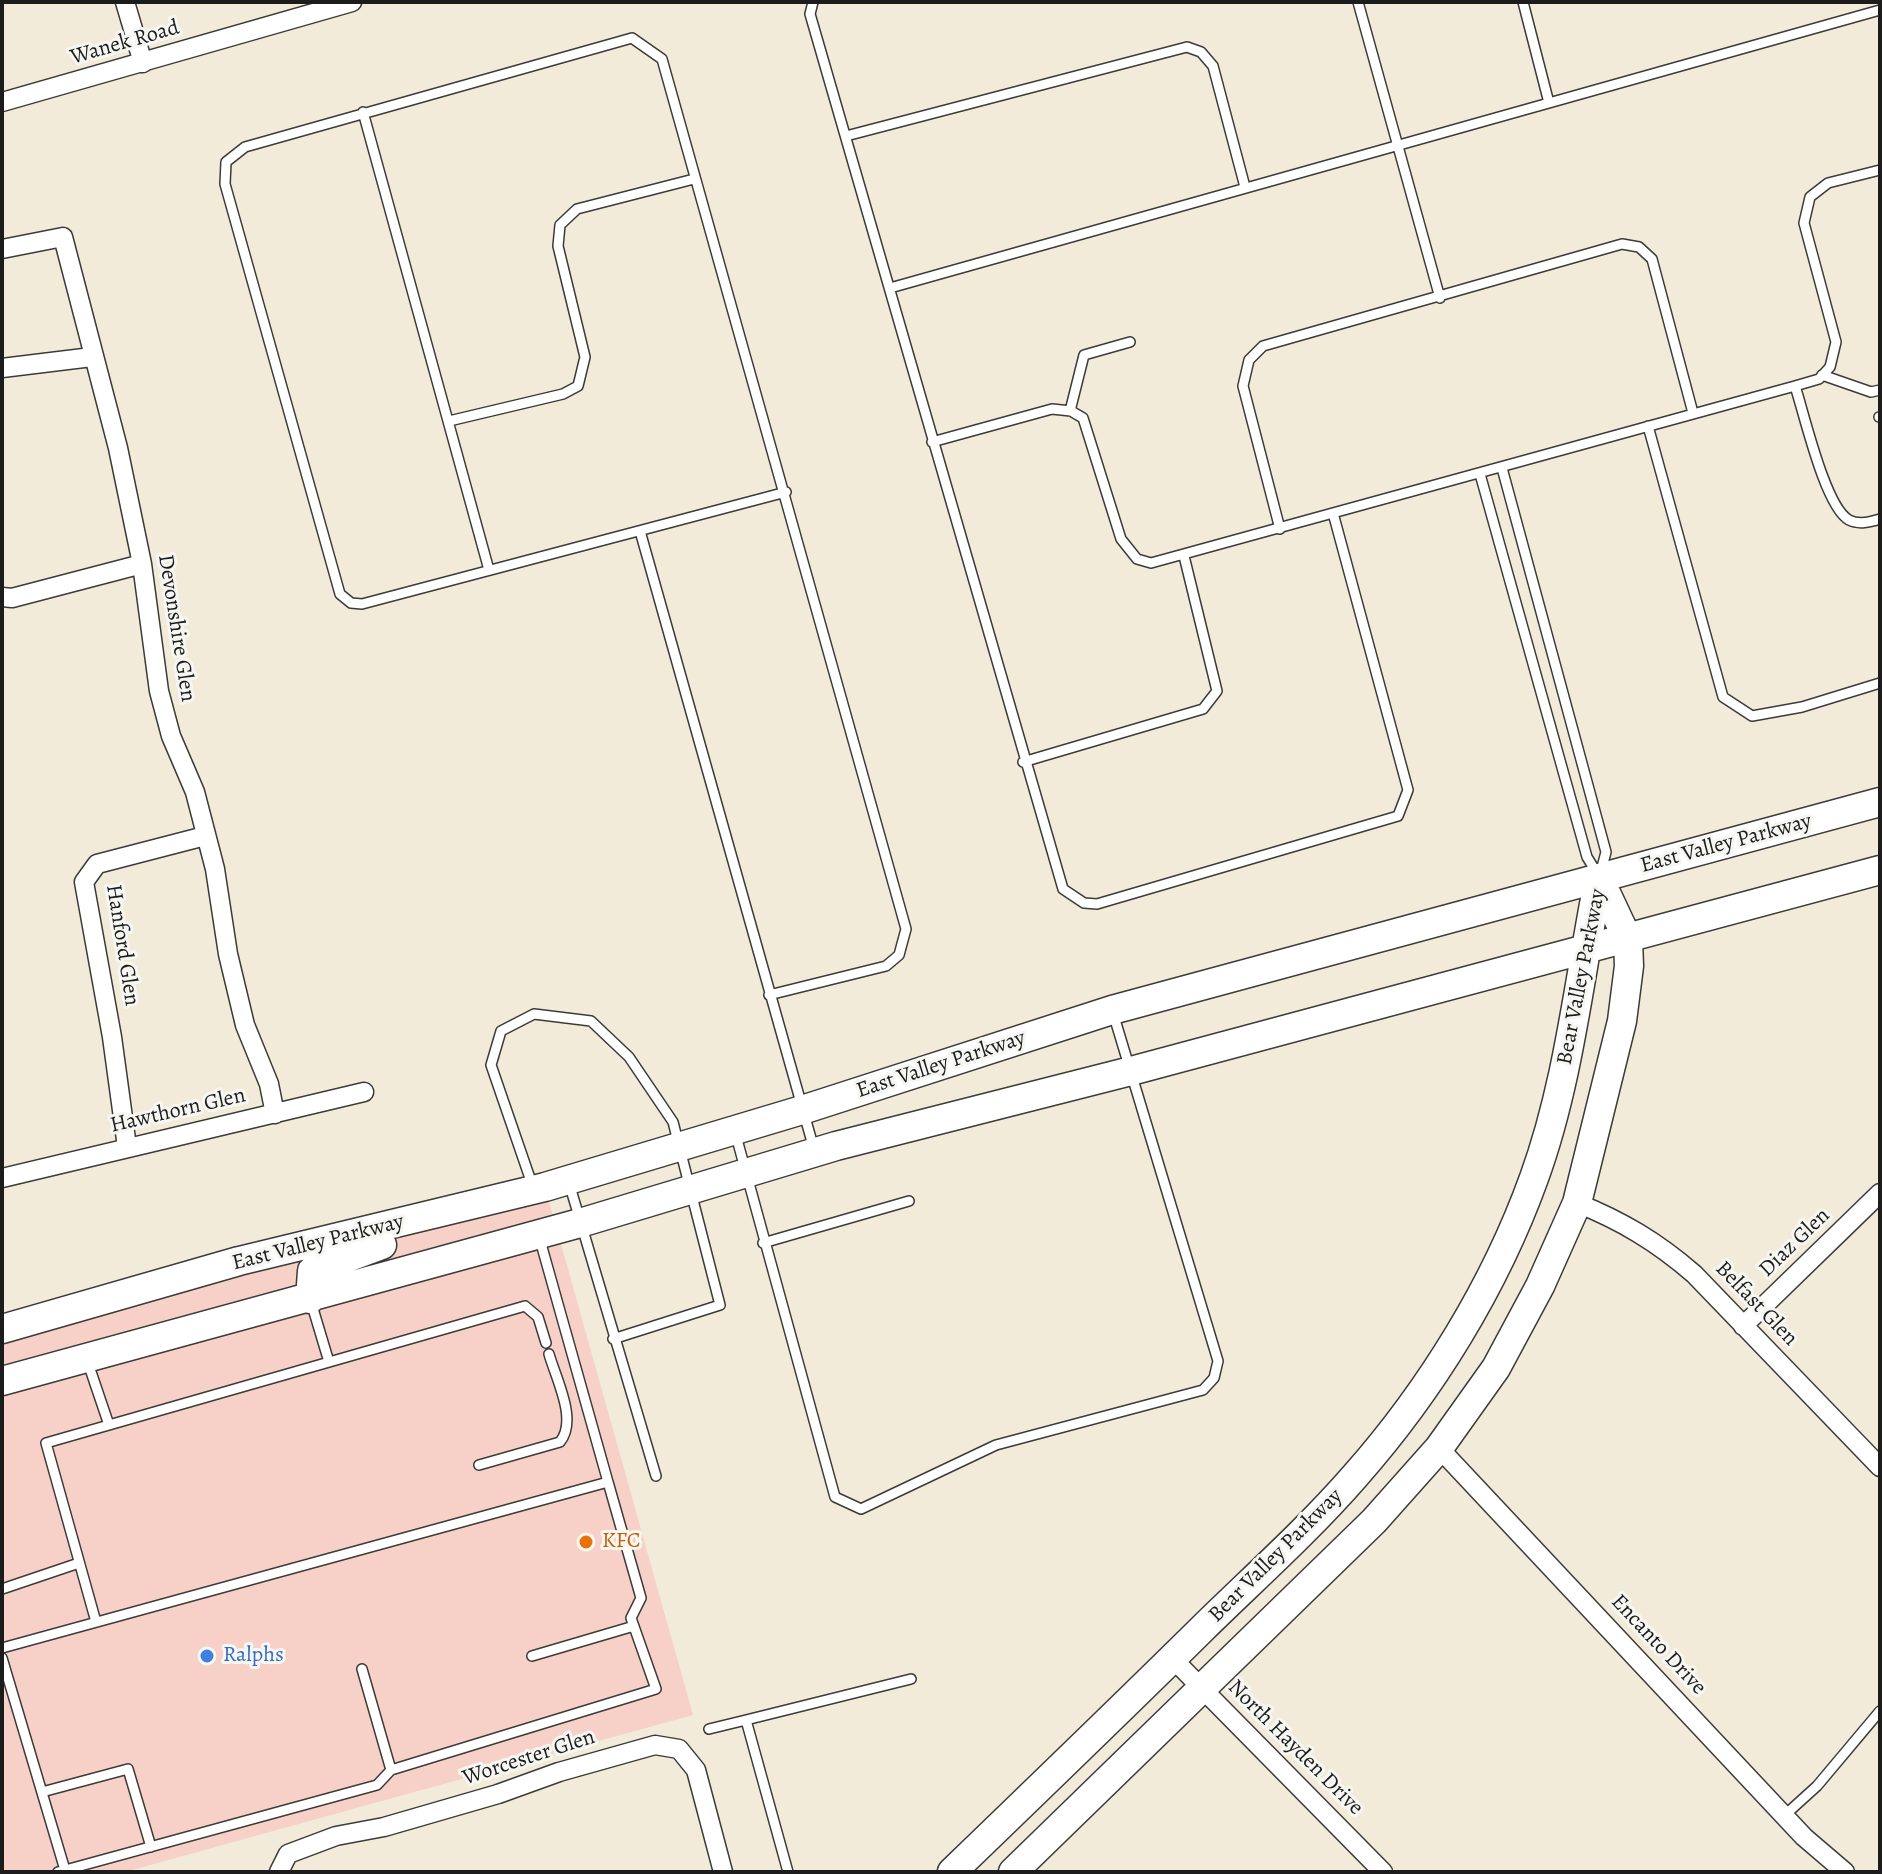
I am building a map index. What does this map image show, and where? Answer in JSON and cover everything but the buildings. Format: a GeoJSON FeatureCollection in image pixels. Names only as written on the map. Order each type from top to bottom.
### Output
{"type":"FeatureCollection","features":[{"type":"Feature","properties":{"kind":"main road","name":"East Valley Parkway"},"geometry":{"type":"LineString","coordinates":[[2,1329],[239,1261],[568,1179],[802,1110],[1112,1010],[1880,802]]}},
{"type":"Feature","properties":{"kind":"main road"},"geometry":{"type":"LineString","coordinates":[[2,1381],[580,1223],[815,1152],[1628,940],[1880,870]]}},
{"type":"Feature","properties":{"kind":"main road","name":"Bear Valley Parkway"},"geometry":{"type":"LineString","coordinates":[[1013,1872],[1374,1521],[1439,1448],[1496,1368],[1540,1286],[1577,1203],[1622,1021],[1628,940],[1599,878]]}},
{"type":"Feature","properties":{"kind":"main road","name":"Bear Valley Parkway"},"geometry":{"type":"LineString","coordinates":[[952,1872],[1355,1477],[1409,1409],[1473,1308],[1516,1223],[1535,1176],[1563,1075],[1599,878]]}},
{"type":"Feature","properties":{"kind":"main road"},"geometry":{"type":"LineString","coordinates":[[310,1299],[312,1271],[393,1242],[417,1219]]}},
{"type":"Feature","properties":{"kind":"street"},"geometry":{"type":"LineString","coordinates":[[125,2],[143,63]]}},
{"type":"Feature","properties":{"kind":"street","name":"Wanek Road"},"geometry":{"type":"LineString","coordinates":[[2,102],[352,2]]}},
{"type":"Feature","properties":{"kind":"street","name":"Devonshire Glen"},"geometry":{"type":"LineString","coordinates":[[2,249],[63,237],[118,448],[142,564],[159,691],[171,736],[195,792],[245,1025],[269,1084],[275,1114]]}},
{"type":"Feature","properties":{"kind":"street"},"geometry":{"type":"LineString","coordinates":[[2,368],[92,357]]}},
{"type":"Feature","properties":{"kind":"street"},"geometry":{"type":"LineString","coordinates":[[2,597],[12,598],[142,564]]}},
{"type":"Feature","properties":{"kind":"street","name":"Hanford Glen"},"geometry":{"type":"LineString","coordinates":[[127,1147],[112,1037],[84,882],[97,864],[205,836]]}},
{"type":"Feature","properties":{"kind":"street","name":"Hawthorn Glen"},"geometry":{"type":"LineString","coordinates":[[2,1178],[364,1092]]}},
{"type":"Feature","properties":{"kind":"street","name":"Diaz Glen"},"geometry":{"type":"LineString","coordinates":[[1743,1326],[1877,1202]]}},
{"type":"Feature","properties":{"kind":"street","name":"Belfast Glen"},"geometry":{"type":"LineString","coordinates":[[1577,1203],[1623,1222],[1661,1245],[1880,1467]]}},
{"type":"Feature","properties":{"kind":"street","name":"Encanto Drive"},"geometry":{"type":"LineString","coordinates":[[1439,1448],[1804,1837],[1845,1872]]}},
{"type":"Feature","properties":{"kind":"street","name":"North Hayden Drive"},"geometry":{"type":"LineString","coordinates":[[1172,1658],[1383,1872]]}},
{"type":"Feature","properties":{"kind":"street","name":"Worcester Glen"},"geometry":{"type":"LineString","coordinates":[[279,1872],[288,1854],[309,1844],[399,1823],[655,1745],[679,1749],[696,1770],[723,1872]]}},
{"type":"Feature","properties":{"kind":"lane"},"geometry":{"type":"LineString","coordinates":[[813,2],[810,14],[1023,762],[1063,889],[1084,903],[1097,904],[1398,816],[1408,790],[1333,513]]}},
{"type":"Feature","properties":{"kind":"lane"},"geometry":{"type":"LineString","coordinates":[[1358,2],[1440,298]]}},
{"type":"Feature","properties":{"kind":"lane"},"geometry":{"type":"LineString","coordinates":[[1523,2],[1549,103]]}},
{"type":"Feature","properties":{"kind":"lane"},"geometry":{"type":"LineString","coordinates":[[890,288],[1880,10]]}},
{"type":"Feature","properties":{"kind":"lane"},"geometry":{"type":"LineString","coordinates":[[769,995],[886,966],[899,955],[906,929],[786,492],[662,59],[632,38],[245,147],[226,162],[225,184],[340,594],[351,603],[362,604],[786,492]]}},
{"type":"Feature","properties":{"kind":"lane"},"geometry":{"type":"LineString","coordinates":[[846,136],[1187,47],[1201,52],[1213,66],[1245,187]]}},
{"type":"Feature","properties":{"kind":"lane"},"geometry":{"type":"LineString","coordinates":[[363,112],[489,570]]}},
{"type":"Feature","properties":{"kind":"lane"},"geometry":{"type":"LineString","coordinates":[[932,442],[1052,409],[1070,411],[1083,418],[1121,539],[1137,559],[1151,563],[1795,386],[1822,375],[1830,367],[1836,342],[1804,223],[1810,197],[1828,183],[1880,170]]}},
{"type":"Feature","properties":{"kind":"lane"},"geometry":{"type":"LineString","coordinates":[[449,421],[563,394],[578,386],[585,357],[558,246],[560,225],[577,209],[694,179]]}},
{"type":"Feature","properties":{"kind":"lane"},"geometry":{"type":"LineString","coordinates":[[1280,529],[1243,386],[1249,360],[1263,346],[1622,244],[1639,247],[1652,259],[1693,413]]}},
{"type":"Feature","properties":{"kind":"lane"},"geometry":{"type":"LineString","coordinates":[[1070,411],[1084,355],[1130,342]]}},
{"type":"Feature","properties":{"kind":"lane"},"geometry":{"type":"LineString","coordinates":[[1822,375],[1871,392],[1880,390]]}},
{"type":"Feature","properties":{"kind":"lane"},"geometry":{"type":"LineString","coordinates":[[1795,386],[1833,500],[1848,519],[1865,523],[1880,519]]}},
{"type":"Feature","properties":{"kind":"lane"},"geometry":{"type":"LineString","coordinates":[[1648,426],[1723,697],[1752,716],[1802,707],[1880,683]]}},
{"type":"Feature","properties":{"kind":"lane"},"geometry":{"type":"LineString","coordinates":[[1502,468],[1606,852],[1599,878]]}},
{"type":"Feature","properties":{"kind":"lane"},"geometry":{"type":"LineString","coordinates":[[1480,474],[1587,857],[1599,878]]}},
{"type":"Feature","properties":{"kind":"lane"},"geometry":{"type":"LineString","coordinates":[[640,531],[815,1152]]}},
{"type":"Feature","properties":{"kind":"lane"},"geometry":{"type":"LineString","coordinates":[[1023,762],[1203,709],[1217,691],[1184,556]]}},
{"type":"Feature","properties":{"kind":"lane"},"geometry":{"type":"LineString","coordinates":[[1521,622],[1541,615]]}},
{"type":"Feature","properties":{"kind":"lane"},"geometry":{"type":"LineString","coordinates":[[1552,733],[1572,728]]}},
{"type":"Feature","properties":{"kind":"lane"},"geometry":{"type":"LineString","coordinates":[[735,1130],[763,1243],[835,1497],[861,1509],[996,1445],[1203,1390],[1214,1378],[1218,1361],[1112,1010]]}},
{"type":"Feature","properties":{"kind":"lane"},"geometry":{"type":"LineString","coordinates":[[534,1188],[491,1065],[501,1031],[534,1014],[591,1021],[629,1057],[673,1122],[720,1305],[613,1339]]}},
{"type":"Feature","properties":{"kind":"lane"},"geometry":{"type":"LineString","coordinates":[[568,1179],[656,1476]]}},
{"type":"Feature","properties":{"kind":"lane"},"geometry":{"type":"LineString","coordinates":[[763,1243],[909,1201]]}},
{"type":"Feature","properties":{"kind":"lane"},"geometry":{"type":"LineString","coordinates":[[2,1658],[62,1871],[377,1785],[391,1770],[656,1689],[631,1618],[641,1598],[538,1234]]}},
{"type":"Feature","properties":{"kind":"lane"},"geometry":{"type":"LineString","coordinates":[[310,1299],[329,1362]]}},
{"type":"Feature","properties":{"kind":"lane"},"geometry":{"type":"LineString","coordinates":[[96,1622],[46,1443],[525,1306],[538,1317],[568,1419],[567,1434],[560,1442],[479,1465]]}},
{"type":"Feature","properties":{"kind":"lane"},"geometry":{"type":"LineString","coordinates":[[87,1360],[109,1425]]}},
{"type":"Feature","properties":{"kind":"lane"},"geometry":{"type":"LineString","coordinates":[[2,1648],[608,1482]]}},
{"type":"Feature","properties":{"kind":"lane"},"geometry":{"type":"LineString","coordinates":[[2,1589],[79,1563]]}},
{"type":"Feature","properties":{"kind":"lane"},"geometry":{"type":"LineString","coordinates":[[532,1656],[634,1626]]}},
{"type":"Feature","properties":{"kind":"lane"},"geometry":{"type":"LineString","coordinates":[[362,1669],[391,1770]]}},
{"type":"Feature","properties":{"kind":"lane"},"geometry":{"type":"LineString","coordinates":[[709,1729],[911,1679]]}},
{"type":"Feature","properties":{"kind":"lane"},"geometry":{"type":"LineString","coordinates":[[1785,1815],[1817,1786],[1880,1711]]}},
{"type":"Feature","properties":{"kind":"lane"},"geometry":{"type":"LineString","coordinates":[[746,1720],[788,1872]]}},
{"type":"Feature","properties":{"kind":"lane"},"geometry":{"type":"LineString","coordinates":[[42,1792],[128,1769],[151,1847]]}},
{"type":"Feature","properties":{"kind":"shaded area"},"geometry":{"type":"Polygon","coordinates":[[[545,1187],[693,1715],[125,1872],[2,1872],[2,1329],[545,1187]]]}},
{"type":"Feature","properties":{"kind":"place","name":"KFC"},"geometry":{"type":"Point","coordinates":[586,1542]}},
{"type":"Feature","properties":{"kind":"place","name":"Ralphs"},"geometry":{"type":"Point","coordinates":[207,1656]}}]}
